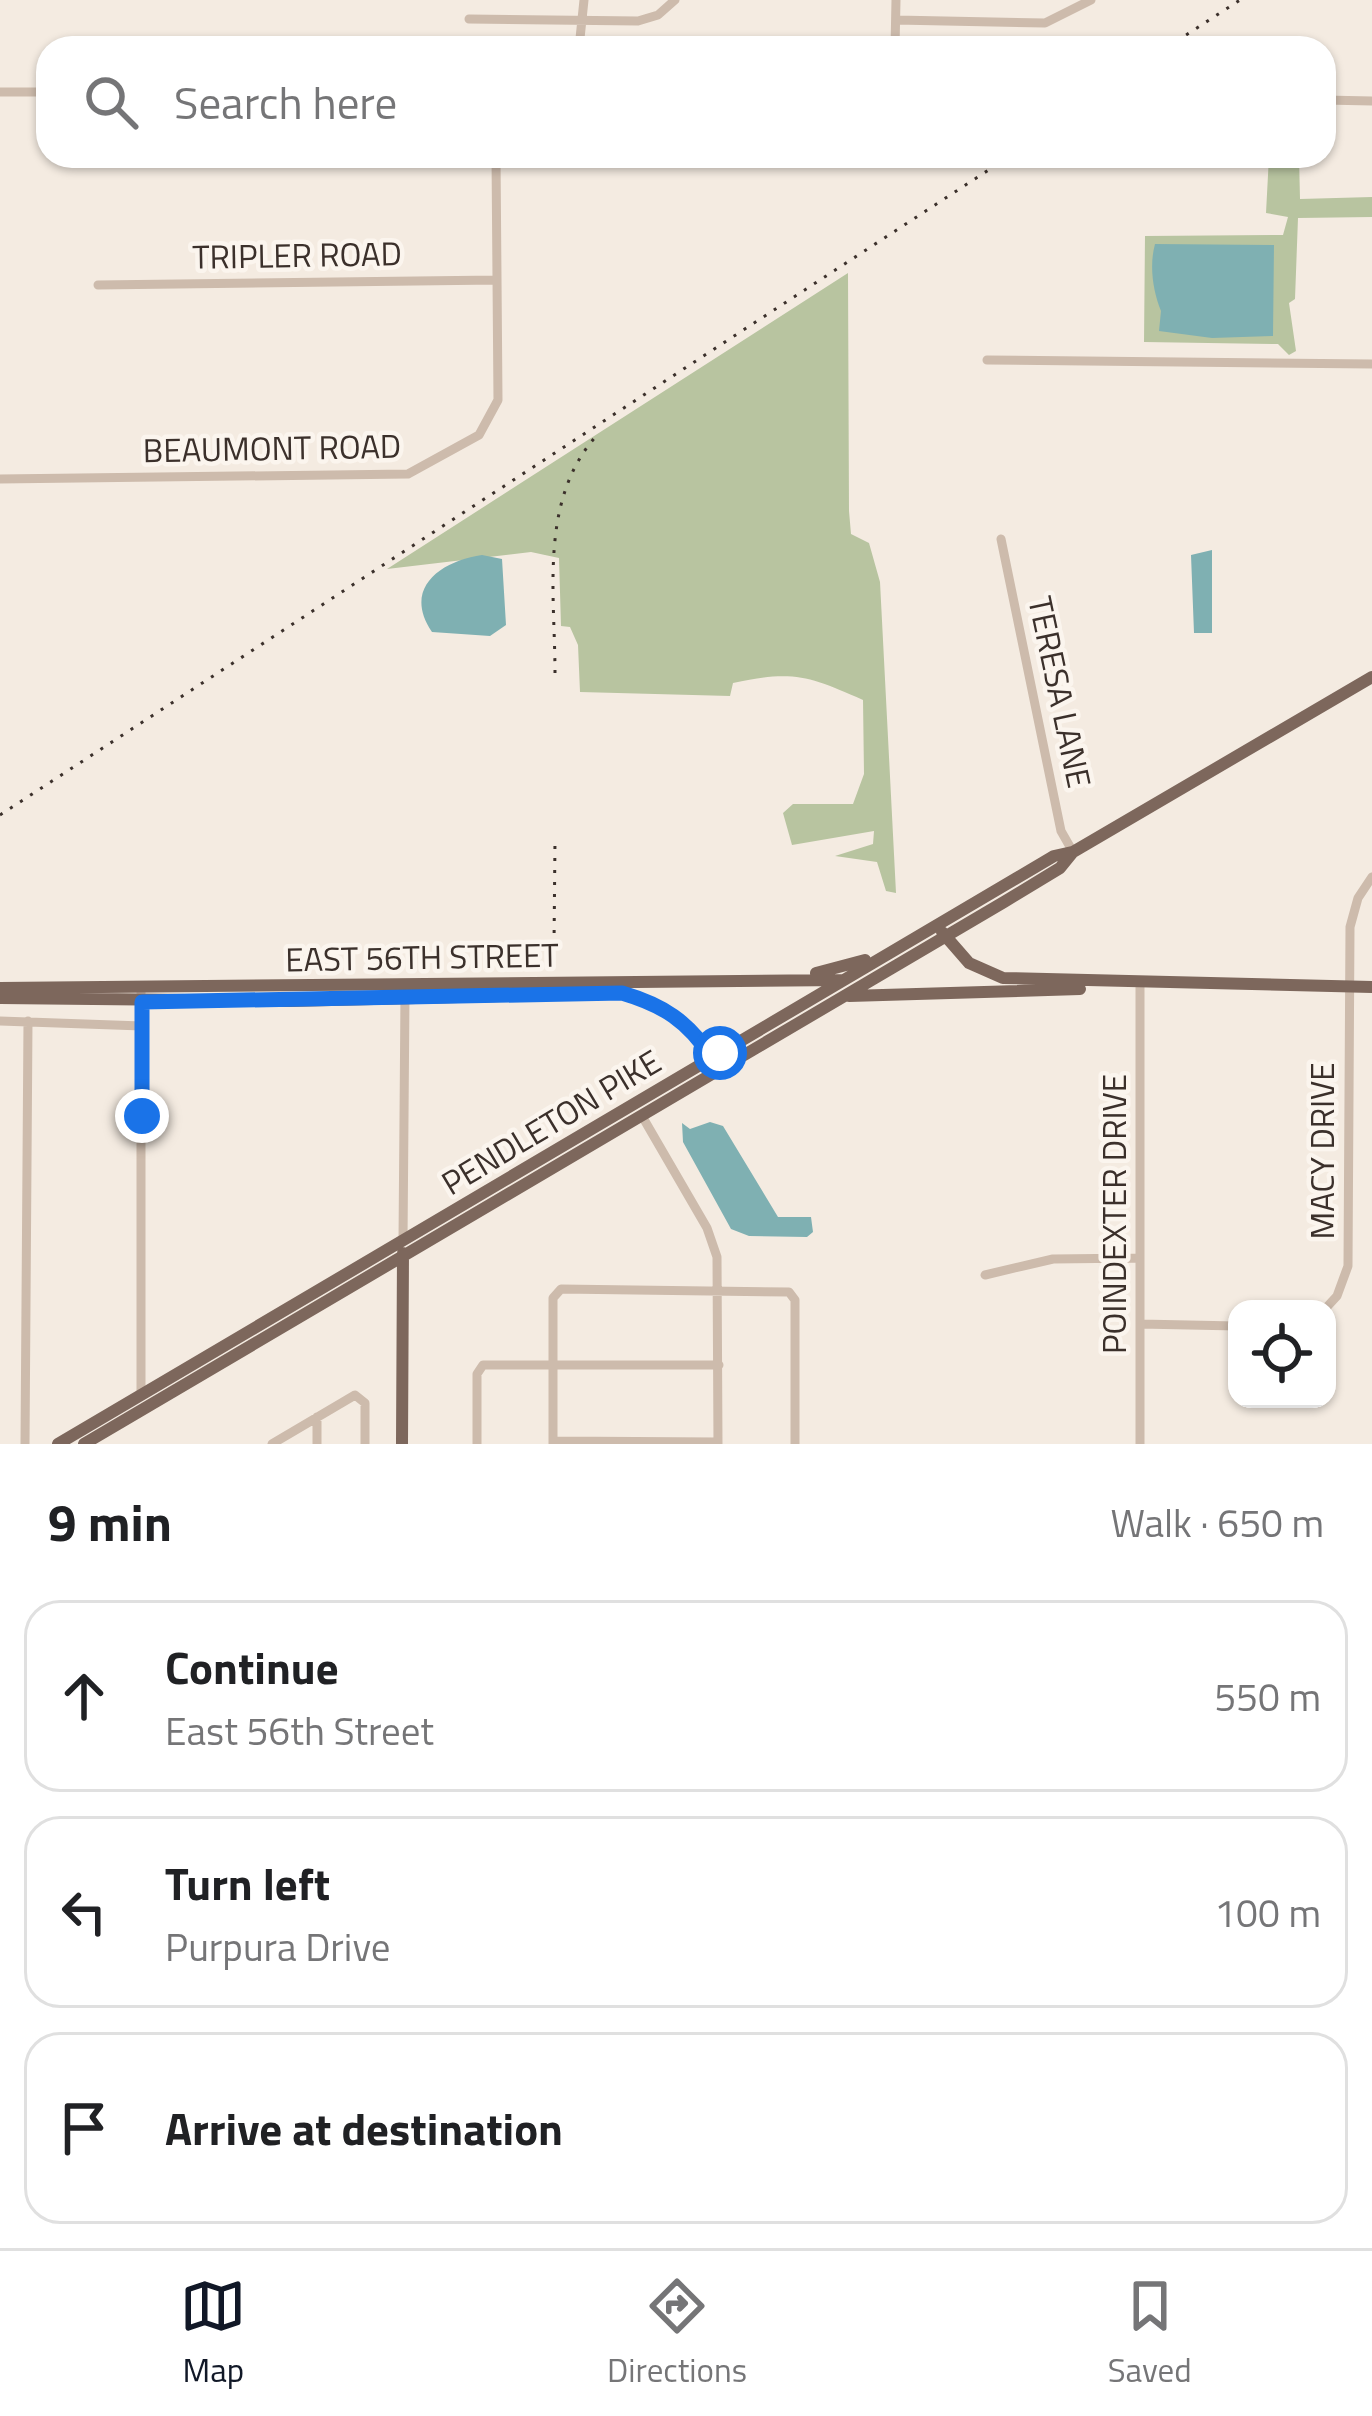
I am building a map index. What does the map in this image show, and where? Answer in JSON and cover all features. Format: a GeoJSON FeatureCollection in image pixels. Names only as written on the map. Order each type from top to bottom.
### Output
{"type":"FeatureCollection","features":[{"type":"Feature","properties":{"kind":"main road","name":"PENDLETON PIKE"},"geometry":{"type":"LineString","coordinates":[[84,1444],[108,1438],[844,997],[942,930],[1060,868],[1073,852],[1372,677]]}},
{"type":"Feature","properties":{"kind":"main road","name":"PENDLETON PIKE"},"geometry":{"type":"LineString","coordinates":[[58,1444],[900,946],[942,930]]}},
{"type":"Feature","properties":{"kind":"main road"},"geometry":{"type":"LineString","coordinates":[[942,930],[969,964],[1003,978],[1099,985]]}},
{"type":"Feature","properties":{"kind":"main road"},"geometry":{"type":"LineString","coordinates":[[791,977],[849,966],[900,946]]}},
{"type":"Feature","properties":{"kind":"main road","name":"EAST 56TH STREET"},"geometry":{"type":"LineString","coordinates":[[405,993],[791,977],[844,980]]}},
{"type":"Feature","properties":{"kind":"main road"},"geometry":{"type":"LineString","coordinates":[[844,997],[1099,985],[1372,988]]}},
{"type":"Feature","properties":{"kind":"main road","name":"EAST 56TH STREET"},"geometry":{"type":"LineString","coordinates":[[0,988],[142,994]]}},
{"type":"Feature","properties":{"kind":"main road","name":"EAST 56TH STREET"},"geometry":{"type":"LineString","coordinates":[[0,998],[622,993],[670,1012],[712,1058]]}},
{"type":"Feature","properties":{"kind":"main road"},"geometry":{"type":"LineString","coordinates":[[402,1444],[404,1241]]}},
{"type":"Feature","properties":{"kind":"street"},"geometry":{"type":"LineString","coordinates":[[583,36],[584,0]]}},
{"type":"Feature","properties":{"kind":"street"},"geometry":{"type":"LineString","coordinates":[[470,19],[646,20],[675,0]]}},
{"type":"Feature","properties":{"kind":"street"},"geometry":{"type":"LineString","coordinates":[[896,0],[896,36]]}},
{"type":"Feature","properties":{"kind":"street"},"geometry":{"type":"LineString","coordinates":[[896,20],[1046,23],[1091,0]]}},
{"type":"Feature","properties":{"kind":"street"},"geometry":{"type":"LineString","coordinates":[[0,92],[36,92]]}},
{"type":"Feature","properties":{"kind":"street"},"geometry":{"type":"LineString","coordinates":[[1336,100],[1372,100]]}},
{"type":"Feature","properties":{"kind":"street"},"geometry":{"type":"LineString","coordinates":[[496,168],[496,280]]}},
{"type":"Feature","properties":{"kind":"street","name":"TRIPLER ROAD"},"geometry":{"type":"LineString","coordinates":[[98,285],[496,280]]}},
{"type":"Feature","properties":{"kind":"street","name":"BEAUMONT ROAD"},"geometry":{"type":"LineString","coordinates":[[0,479],[414,473],[484,430],[496,410],[496,280]]}},
{"type":"Feature","properties":{"kind":"street"},"geometry":{"type":"LineString","coordinates":[[987,360],[1372,364]]}},
{"type":"Feature","properties":{"kind":"street","name":"TERESA LANE"},"geometry":{"type":"LineString","coordinates":[[1001,539],[1061,831],[1073,852]]}},
{"type":"Feature","properties":{"kind":"street","name":"MACY DRIVE"},"geometry":{"type":"LineString","coordinates":[[1333,1300],[1348,1266],[1351,920],[1372,877]]}},
{"type":"Feature","properties":{"kind":"street","name":"POINDEXTER DRIVE"},"geometry":{"type":"LineString","coordinates":[[1140,985],[1140,1444]]}},
{"type":"Feature","properties":{"kind":"street"},"geometry":{"type":"LineString","coordinates":[[404,1241],[405,993]]}},
{"type":"Feature","properties":{"kind":"street"},"geometry":{"type":"LineString","coordinates":[[141,1395],[142,994]]}},
{"type":"Feature","properties":{"kind":"street"},"geometry":{"type":"LineString","coordinates":[[0,1021],[142,1026]]}},
{"type":"Feature","properties":{"kind":"street"},"geometry":{"type":"LineString","coordinates":[[25,1444],[28,1021]]}},
{"type":"Feature","properties":{"kind":"street"},"geometry":{"type":"LineString","coordinates":[[642,1116],[707,1228],[719,1290],[718,1443],[553,1442],[555,1293],[719,1290],[793,1295],[795,1444]]}},
{"type":"Feature","properties":{"kind":"street"},"geometry":{"type":"LineString","coordinates":[[985,1276],[1053,1258],[1140,1258]]}},
{"type":"Feature","properties":{"kind":"street"},"geometry":{"type":"LineString","coordinates":[[1140,1324],[1228,1326]]}},
{"type":"Feature","properties":{"kind":"street"},"geometry":{"type":"LineString","coordinates":[[477,1444],[477,1374],[482,1366],[719,1365]]}},
{"type":"Feature","properties":{"kind":"street"},"geometry":{"type":"LineString","coordinates":[[272,1444],[353,1396],[361,1397],[364,1444]]}},
{"type":"Feature","properties":{"kind":"street"},"geometry":{"type":"LineString","coordinates":[[317,1417],[317,1444]]}},
{"type":"Feature","properties":{"kind":"green space"},"geometry":{"type":"Polygon","coordinates":[[[1268,168],[1299,168],[1300,199],[1372,197],[1372,217],[1298,218],[1295,299],[1289,303],[1296,351],[1289,355],[1278,344],[1144,342],[1145,236],[1283,235],[1288,217],[1266,213],[1268,168]]]}},
{"type":"Feature","properties":{"kind":"green space"},"geometry":{"type":"Polygon","coordinates":[[[848,273],[849,511],[851,534],[869,543],[880,582],[896,893],[886,891],[877,862],[835,856],[873,844],[874,831],[792,845],[783,813],[793,804],[853,804],[864,774],[863,700],[786,676],[733,683],[730,696],[580,692],[578,645],[570,627],[561,626],[559,558],[531,552],[387,569],[848,273]]]}},
{"type":"Feature","properties":{"kind":"water"},"geometry":{"type":"Polygon","coordinates":[[[1155,244],[1274,245],[1273,336],[1212,338],[1159,331],[1161,311],[1152,270],[1155,244]]]}},
{"type":"Feature","properties":{"kind":"water"},"geometry":{"type":"Polygon","coordinates":[[[1212,550],[1212,633],[1194,633],[1191,555],[1212,550]]]}},
{"type":"Feature","properties":{"kind":"water"},"geometry":{"type":"Polygon","coordinates":[[[482,555],[502,559],[506,625],[490,636],[432,632],[421,602],[430,579],[453,563],[482,555]]]}},
{"type":"Feature","properties":{"kind":"water"},"geometry":{"type":"Polygon","coordinates":[[[710,1122],[723,1126],[778,1217],[811,1217],[813,1232],[807,1237],[749,1236],[731,1229],[683,1142],[682,1123],[690,1129],[710,1122]]]}},
{"type":"Feature","properties":{"kind":"railway"},"geometry":{"type":"LineString","coordinates":[[1184,36],[1240,0]]}},
{"type":"Feature","properties":{"kind":"railway"},"geometry":{"type":"LineString","coordinates":[[0,815],[992,168]]}},
{"type":"Feature","properties":{"kind":"railway"},"geometry":{"type":"LineString","coordinates":[[555,673],[553,579],[558,518],[566,488],[597,435]]}},
{"type":"Feature","properties":{"kind":"railway"},"geometry":{"type":"LineString","coordinates":[[554,945],[555,840]]}},
{"type":"Feature","properties":{"kind":"route"},"geometry":{"type":"LineString","coordinates":[[142,1116],[142,1002],[622,993],[658,1003],[682,1020],[712,1058],[720,1053]]}}]}
